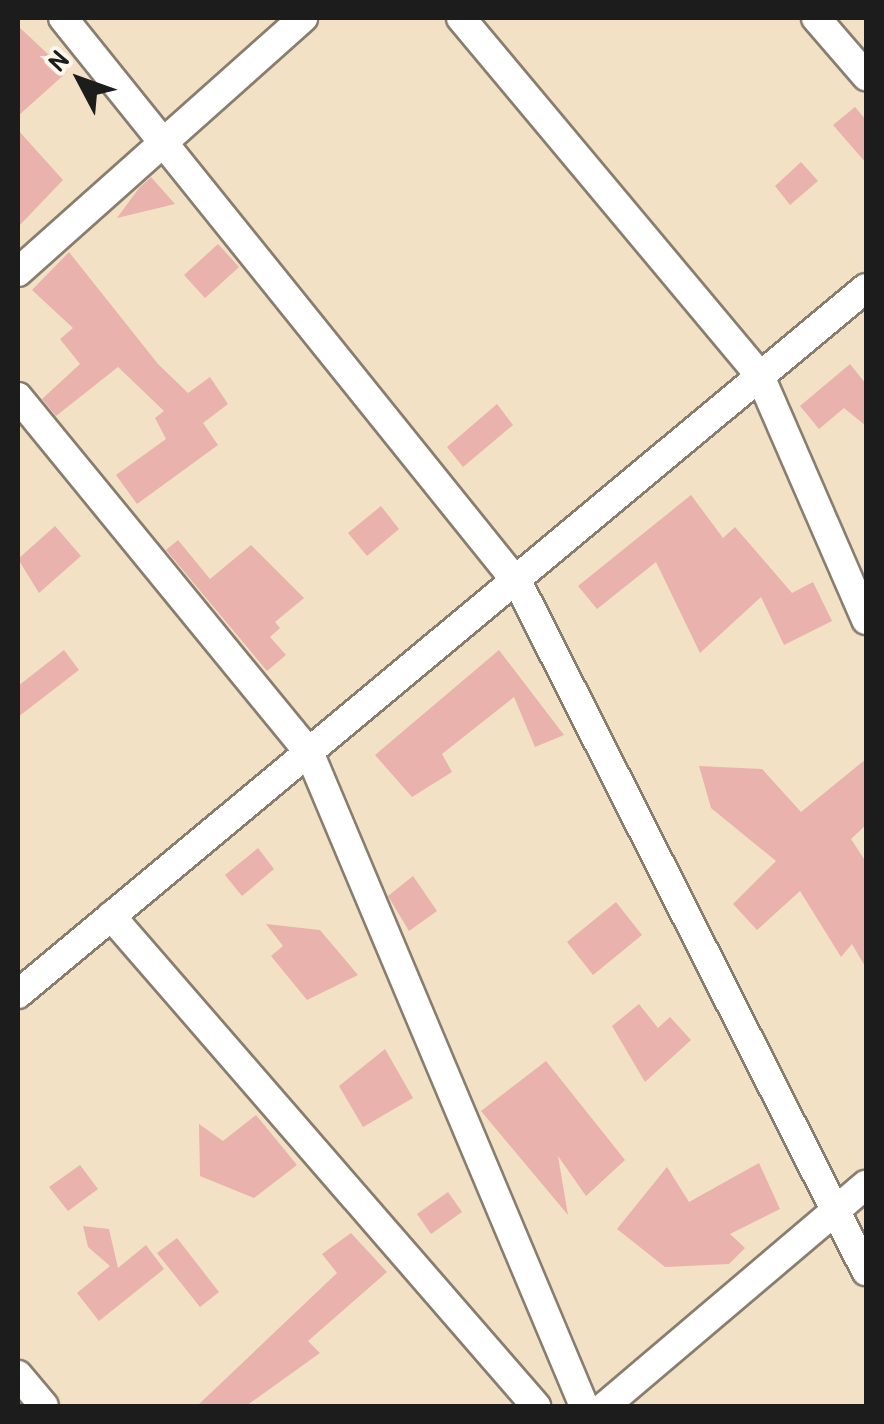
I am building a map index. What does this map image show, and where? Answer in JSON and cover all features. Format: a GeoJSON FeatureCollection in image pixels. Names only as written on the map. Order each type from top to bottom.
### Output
{"type":"FeatureCollection","features":[{"type":"Feature","properties":{"kind":"street"},"geometry":{"type":"LineString","coordinates":[[63,18],[166,140],[519,585],[866,1271]]}},
{"type":"Feature","properties":{"kind":"street"},"geometry":{"type":"LineString","coordinates":[[18,272],[303,18]]}},
{"type":"Feature","properties":{"kind":"street"},"geometry":{"type":"LineString","coordinates":[[461,18],[760,376],[866,620]]}},
{"type":"Feature","properties":{"kind":"street"},"geometry":{"type":"LineString","coordinates":[[816,18],[866,76]]}},
{"type":"Feature","properties":{"kind":"street"},"geometry":{"type":"LineString","coordinates":[[20,988],[519,585],[866,288]]}},
{"type":"Feature","properties":{"kind":"street"},"geometry":{"type":"LineString","coordinates":[[18,397],[309,752],[584,1406]]}},
{"type":"Feature","properties":{"kind":"street"},"geometry":{"type":"LineString","coordinates":[[111,916],[536,1406]]}},
{"type":"Feature","properties":{"kind":"street"},"geometry":{"type":"LineString","coordinates":[[605,1406],[866,1185]]}},
{"type":"Feature","properties":{"kind":"street"},"geometry":{"type":"LineString","coordinates":[[18,1375],[44,1406]]}},
{"type":"Feature","properties":{"kind":"building"},"geometry":{"type":"Polygon","coordinates":[[[18,26],[67,72],[18,116],[18,26]]]}},
{"type":"Feature","properties":{"kind":"building"},"geometry":{"type":"Polygon","coordinates":[[[855,107],[866,120],[866,163],[833,125],[855,107]]]}},
{"type":"Feature","properties":{"kind":"building"},"geometry":{"type":"Polygon","coordinates":[[[18,130],[63,180],[18,227],[18,130]]]}},
{"type":"Feature","properties":{"kind":"building"},"geometry":{"type":"Polygon","coordinates":[[[801,162],[818,181],[790,205],[775,186],[801,162]]]}},
{"type":"Feature","properties":{"kind":"building"},"geometry":{"type":"Polygon","coordinates":[[[151,177],[175,204],[117,218],[139,188],[151,177]]]}},
{"type":"Feature","properties":{"kind":"building"},"geometry":{"type":"Polygon","coordinates":[[[218,244],[239,267],[205,298],[184,275],[218,244]]]}},
{"type":"Feature","properties":{"kind":"building"},"geometry":{"type":"Polygon","coordinates":[[[69,252],[158,364],[188,393],[210,377],[228,404],[203,423],[218,445],[137,504],[116,475],[166,439],[155,418],[164,411],[118,367],[56,416],[42,399],[80,364],[60,339],[73,328],[32,290],[69,252]]]}},
{"type":"Feature","properties":{"kind":"building"},"geometry":{"type":"Polygon","coordinates":[[[850,364],[866,384],[866,426],[844,408],[819,429],[800,406],[850,364]]]}},
{"type":"Feature","properties":{"kind":"building"},"geometry":{"type":"Polygon","coordinates":[[[497,404],[513,425],[463,467],[447,447],[497,404]]]}},
{"type":"Feature","properties":{"kind":"building"},"geometry":{"type":"Polygon","coordinates":[[[691,495],[723,538],[735,527],[792,593],[813,582],[832,621],[784,645],[761,597],[700,653],[656,562],[597,609],[578,586],[691,495]]]}},
{"type":"Feature","properties":{"kind":"building"},"geometry":{"type":"Polygon","coordinates":[[[381,506],[399,529],[367,556],[348,533],[381,506]]]}},
{"type":"Feature","properties":{"kind":"building"},"geometry":{"type":"Polygon","coordinates":[[[55,526],[81,556],[39,593],[18,559],[55,526]]]}},
{"type":"Feature","properties":{"kind":"building"},"geometry":{"type":"Polygon","coordinates":[[[178,540],[210,579],[251,545],[304,598],[275,622],[280,628],[270,637],[286,655],[267,671],[166,550],[178,540]]]}},
{"type":"Feature","properties":{"kind":"building"},"geometry":{"type":"Polygon","coordinates":[[[64,650],[79,670],[18,717],[18,686],[64,650]]]}},
{"type":"Feature","properties":{"kind":"building"},"geometry":{"type":"Polygon","coordinates":[[[499,650],[564,735],[535,747],[514,697],[442,754],[452,772],[412,797],[375,755],[499,650]]]}},
{"type":"Feature","properties":{"kind":"building"},"geometry":{"type":"Polygon","coordinates":[[[866,759],[866,825],[851,839],[866,862],[866,968],[852,944],[841,957],[800,891],[757,930],[733,904],[776,861],[711,808],[699,766],[762,769],[801,812],[866,759]]]}},
{"type":"Feature","properties":{"kind":"building"},"geometry":{"type":"Polygon","coordinates":[[[258,848],[274,869],[242,896],[225,875],[258,848]]]}},
{"type":"Feature","properties":{"kind":"building"},"geometry":{"type":"Polygon","coordinates":[[[413,876],[437,911],[409,931],[388,896],[413,876]]]}},
{"type":"Feature","properties":{"kind":"building"},"geometry":{"type":"Polygon","coordinates":[[[616,902],[642,935],[593,975],[567,942],[616,902]]]}},
{"type":"Feature","properties":{"kind":"building"},"geometry":{"type":"Polygon","coordinates":[[[266,924],[320,930],[358,975],[307,1000],[271,956],[283,946],[266,924]]]}},
{"type":"Feature","properties":{"kind":"building"},"geometry":{"type":"Polygon","coordinates":[[[639,1004],[658,1028],[670,1017],[691,1040],[645,1082],[612,1026],[639,1004]]]}},
{"type":"Feature","properties":{"kind":"building"},"geometry":{"type":"Polygon","coordinates":[[[385,1049],[413,1098],[363,1127],[339,1086],[385,1049]]]}},
{"type":"Feature","properties":{"kind":"building"},"geometry":{"type":"Polygon","coordinates":[[[546,1061],[625,1160],[586,1196],[558,1156],[568,1215],[481,1111],[546,1061]]]}},
{"type":"Feature","properties":{"kind":"building"},"geometry":{"type":"Polygon","coordinates":[[[256,1115],[297,1165],[254,1198],[200,1176],[199,1124],[223,1141],[256,1115]]]}},
{"type":"Feature","properties":{"kind":"building"},"geometry":{"type":"Polygon","coordinates":[[[759,1163],[780,1209],[730,1234],[745,1248],[729,1264],[665,1267],[617,1229],[667,1167],[689,1202],[759,1163]]]}},
{"type":"Feature","properties":{"kind":"building"},"geometry":{"type":"Polygon","coordinates":[[[80,1165],[98,1189],[68,1211],[49,1187],[80,1165]]]}},
{"type":"Feature","properties":{"kind":"building"},"geometry":{"type":"Polygon","coordinates":[[[448,1192],[462,1212],[431,1234],[417,1214],[448,1192]]]}},
{"type":"Feature","properties":{"kind":"building"},"geometry":{"type":"Polygon","coordinates":[[[83,1226],[109,1229],[118,1268],[146,1245],[164,1269],[99,1321],[77,1293],[110,1266],[88,1247],[83,1226]]]}},
{"type":"Feature","properties":{"kind":"building"},"geometry":{"type":"Polygon","coordinates":[[[351,1233],[387,1272],[308,1341],[320,1353],[246,1406],[197,1406],[337,1273],[322,1254],[351,1233]]]}},
{"type":"Feature","properties":{"kind":"building"},"geometry":{"type":"Polygon","coordinates":[[[177,1238],[219,1292],[200,1307],[157,1253],[177,1238]]]}}]}
